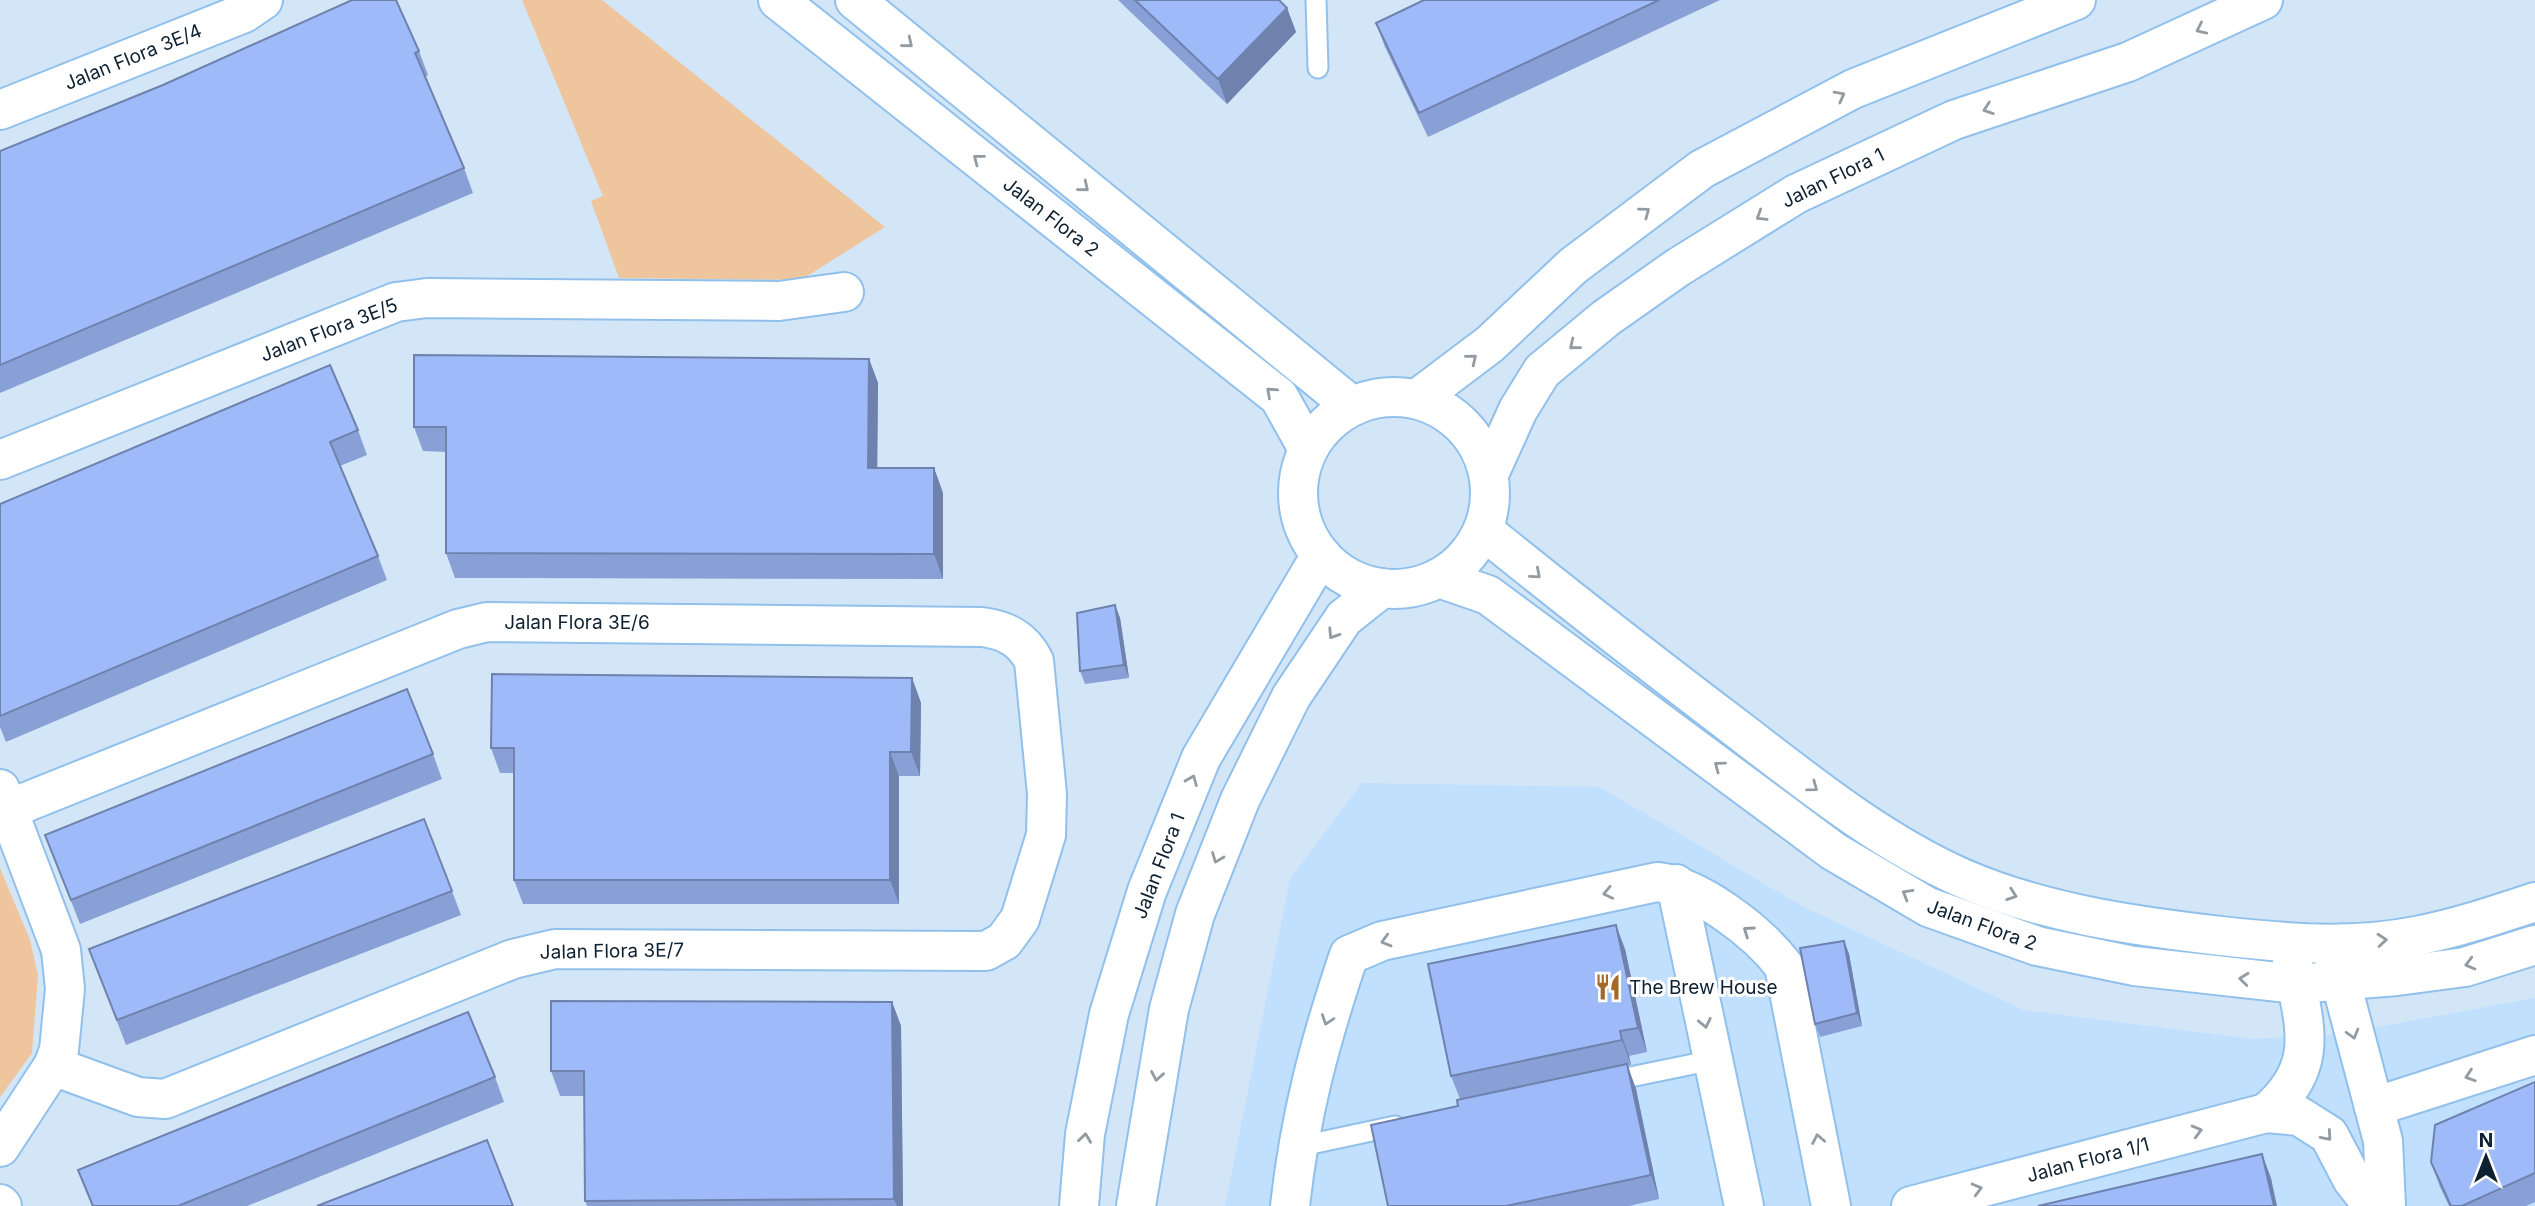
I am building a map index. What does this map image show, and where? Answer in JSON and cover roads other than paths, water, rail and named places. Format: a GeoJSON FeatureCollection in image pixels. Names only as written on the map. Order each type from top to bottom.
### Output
{"type":"FeatureCollection","features":[{"type":"Feature","properties":{"kind":"street","name":"Jalan Flora 3E/4"},"geometry":{"type":"LineString","coordinates":[[0,110],[244,13],[263,0]]}},
{"type":"Feature","properties":{"kind":"street","name":"Jalan Flora 2"},"geometry":{"type":"LineString","coordinates":[[778,0],[1279,397],[1308,449]]}},
{"type":"Feature","properties":{"kind":"street"},"geometry":{"type":"LineString","coordinates":[[855,0],[1352,406]]}},
{"type":"Feature","properties":{"kind":"street"},"geometry":{"type":"LineString","coordinates":[[1417,399],[1490,344],[1573,266],[1702,169],[1853,89],[2076,0]]}},
{"type":"Feature","properties":{"kind":"street","name":"Jalan Flora 1"},"geometry":{"type":"LineString","coordinates":[[1489,474],[1518,410],[1542,371],[1606,318],[1677,268],[1796,194],[1954,120],[2128,62],[2263,0]]}},
{"type":"Feature","properties":{"kind":"street","name":"Jalan Flora 3E/5"},"geometry":{"type":"LineString","coordinates":[[0,460],[396,302],[426,298],[779,301],[844,292]]}},
{"type":"Feature","properties":{"kind":"street","name":"Jalan Flora 1"},"geometry":{"type":"LineString","coordinates":[[1384,397],[1417,399],[1443,409],[1464,426],[1480,448],[1489,474],[1490,502],[1483,530],[1465,558],[1439,578],[1411,588],[1382,588],[1359,582],[1338,571],[1321,555],[1306,531],[1298,504],[1299,475],[1308,449],[1326,424],[1352,406],[1384,397]]}},
{"type":"Feature","properties":{"kind":"street","name":"Jalan Flora 2"},"geometry":{"type":"LineString","coordinates":[[1483,530],[1556,591],[1817,790],[1879,832],[1962,877],[2048,907],[2094,918],[2171,930],[2289,943],[2332,944],[2413,937],[2472,923],[2535,902]]}},
{"type":"Feature","properties":{"kind":"street","name":"Jalan Flora 1"},"geometry":{"type":"LineString","coordinates":[[1079,1206],[1085,1134],[1109,1014],[1147,891],[1201,758],[1321,555]]}},
{"type":"Feature","properties":{"kind":"street","name":"Jalan Flora 2"},"geometry":{"type":"LineString","coordinates":[[1439,578],[1488,595],[1833,851],[1928,907],[2037,946],[2134,966],[2296,984],[2339,982],[2465,967],[2535,945]]}},
{"type":"Feature","properties":{"kind":"street"},"geometry":{"type":"LineString","coordinates":[[1136,1206],[1169,1009],[1195,914],[1240,800],[1291,697],[1344,618],[1382,588]]}},
{"type":"Feature","properties":{"kind":"street","name":"Jalan Flora 3E/6"},"geometry":{"type":"LineString","coordinates":[[4,799],[458,629],[487,622],[511,621],[997,629],[1021,642],[1034,661],[1047,794]]}},
{"type":"Feature","properties":{"kind":"street","name":"Jalan Flora 3E/7"},"geometry":{"type":"LineString","coordinates":[[53,1066],[138,1097],[165,1099],[530,953],[555,949],[986,951],[1004,941],[1020,919],[1045,835],[1047,794]]}},
{"type":"Feature","properties":{"kind":"street"},"geometry":{"type":"LineString","coordinates":[[0,1147],[53,1066],[64,1009],[65,971],[61,950],[4,799]]}},
{"type":"Feature","properties":{"kind":"street"},"geometry":{"type":"LineString","coordinates":[[1290,1206],[1297,1147],[1318,1047],[1349,955],[1382,941],[1657,883],[1675,884],[1767,944],[1784,966],[1831,1206]]}},
{"type":"Feature","properties":{"kind":"street"},"geometry":{"type":"LineString","coordinates":[[1675,884],[1744,1206]]}},
{"type":"Feature","properties":{"kind":"street"},"geometry":{"type":"LineString","coordinates":[[2266,1113],[2288,1094],[2300,1074],[2304,1031],[2289,943]]}},
{"type":"Feature","properties":{"kind":"street"},"geometry":{"type":"LineString","coordinates":[[2332,944],[2339,982],[2383,1141],[2386,1206]]}},
{"type":"Feature","properties":{"kind":"street"},"geometry":{"type":"LineString","coordinates":[[2374,1107],[2535,1055]]}},
{"type":"Feature","properties":{"kind":"street"},"geometry":{"type":"LineString","coordinates":[[2266,1113],[2300,1116],[2329,1135],[2352,1179],[2374,1206]]}},
{"type":"Feature","properties":{"kind":"street","name":"Jalan Flora 1/1"},"geometry":{"type":"LineString","coordinates":[[1911,1206],[2266,1113]]}},
{"type":"Feature","properties":{"kind":"lane"},"geometry":{"type":"LineString","coordinates":[[1316,0],[1318,68]]}},
{"type":"Feature","properties":{"kind":"lane"},"geometry":{"type":"LineString","coordinates":[[1580,1088],[1713,1060]]}},
{"type":"Feature","properties":{"kind":"lane"},"geometry":{"type":"LineString","coordinates":[[1297,1147],[1419,1121]]}},
{"type":"Feature","properties":{"kind":"place","name":"The Brew House"},"geometry":{"type":"Point","coordinates":[1608,987]}}]}
